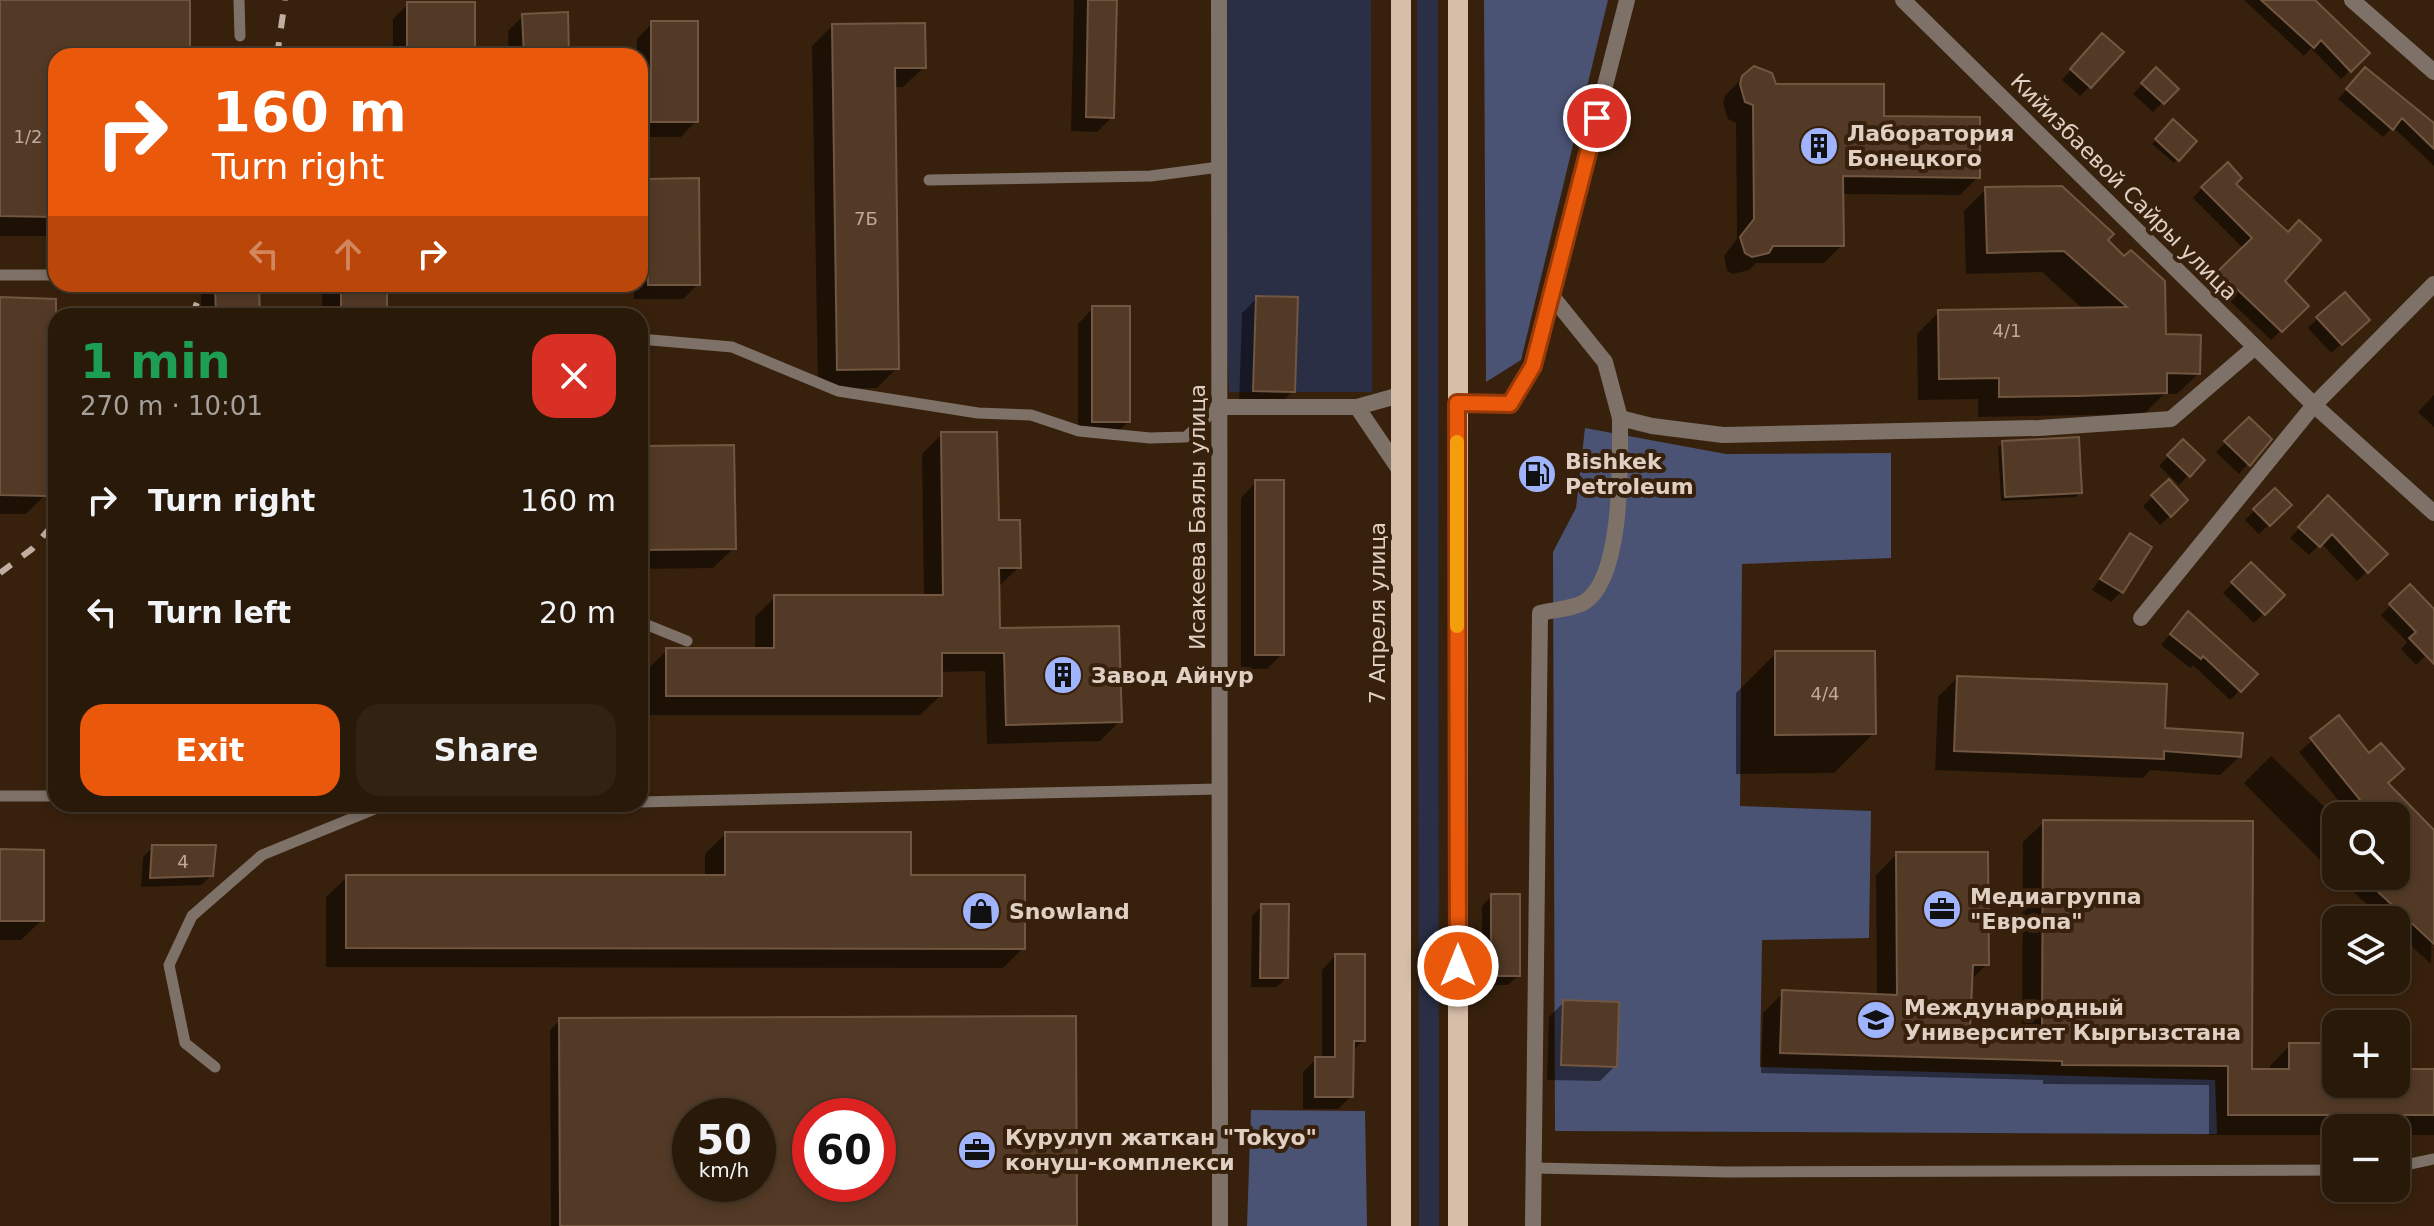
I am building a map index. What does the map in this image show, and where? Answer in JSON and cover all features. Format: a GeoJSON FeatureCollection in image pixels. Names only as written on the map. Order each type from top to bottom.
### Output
{"type":"FeatureCollection","features":[{"type":"Feature","properties":{"kind":"main road","name":"7 Апреля улица"},"geometry":{"type":"LineString","coordinates":[[1401,0],[1401,1226]]}},
{"type":"Feature","properties":{"kind":"main road"},"geometry":{"type":"LineString","coordinates":[[1458,0],[1458,1226]]}},
{"type":"Feature","properties":{"kind":"street","name":"Исакеева Баялы улица"},"geometry":{"type":"LineString","coordinates":[[1219,0],[1220,1226]]}},
{"type":"Feature","properties":{"kind":"street"},"geometry":{"type":"LineString","coordinates":[[1457,403],[1510,404],[1533,366],[1627,0]]}},
{"type":"Feature","properties":{"kind":"street","name":"Кийизбаевой Сайры улица"},"geometry":{"type":"LineString","coordinates":[[1903,0],[2314,405],[2434,513]]}},
{"type":"Feature","properties":{"kind":"street"},"geometry":{"type":"LineString","coordinates":[[2352,0],[2434,72]]}},
{"type":"Feature","properties":{"kind":"street"},"geometry":{"type":"LineString","coordinates":[[2141,618],[2314,405],[2434,284]]}},
{"type":"Feature","properties":{"kind":"street"},"geometry":{"type":"LineString","coordinates":[[1533,1226],[1540,613],[1583,603],[1602,581],[1616,527],[1620,418],[1605,362],[1551,295]]}},
{"type":"Feature","properties":{"kind":"street"},"geometry":{"type":"LineString","coordinates":[[1620,418],[1652,426],[1723,435],[2039,428],[2171,419],[2255,347]]}},
{"type":"Feature","properties":{"kind":"street"},"geometry":{"type":"LineString","coordinates":[[1218,407],[1357,407],[1400,395]]}},
{"type":"Feature","properties":{"kind":"street"},"geometry":{"type":"LineString","coordinates":[[1357,407],[1401,472]]}},
{"type":"Feature","properties":{"kind":"lane"},"geometry":{"type":"LineString","coordinates":[[239,0],[240,36]]}},
{"type":"Feature","properties":{"kind":"lane"},"geometry":{"type":"LineString","coordinates":[[929,180],[1151,176],[1219,167]]}},
{"type":"Feature","properties":{"kind":"lane"},"geometry":{"type":"LineString","coordinates":[[0,275],[48,275]]}},
{"type":"Feature","properties":{"kind":"lane"},"geometry":{"type":"LineString","coordinates":[[648,340],[732,347],[838,391],[978,413],[1031,415],[1079,431],[1150,438],[1186,437],[1218,407]]}},
{"type":"Feature","properties":{"kind":"lane"},"geometry":{"type":"LineString","coordinates":[[648,625],[687,641]]}},
{"type":"Feature","properties":{"kind":"lane"},"geometry":{"type":"LineString","coordinates":[[648,802],[1219,789]]}},
{"type":"Feature","properties":{"kind":"lane"},"geometry":{"type":"LineString","coordinates":[[0,796],[48,796]]}},
{"type":"Feature","properties":{"kind":"lane"},"geometry":{"type":"LineString","coordinates":[[215,1067],[185,1043],[169,965],[192,916],[262,855],[367,812]]}},
{"type":"Feature","properties":{"kind":"lane"},"geometry":{"type":"LineString","coordinates":[[2410,1164],[2434,1159]]}},
{"type":"Feature","properties":{"kind":"lane"},"geometry":{"type":"LineString","coordinates":[[1535,1168],[1728,1172],[2322,1170]]}},
{"type":"Feature","properties":{"kind":"shaded area"},"geometry":{"type":"Polygon","coordinates":[[[1219,0],[1371,0],[1372,392],[1229,392],[1219,167],[1219,0]]]}},
{"type":"Feature","properties":{"kind":"shaded area"},"geometry":{"type":"Polygon","coordinates":[[[1417,0],[1438,0],[1439,1226],[1419,1226],[1417,0]]]}},
{"type":"Feature","properties":{"kind":"shaded area"},"geometry":{"type":"Polygon","coordinates":[[[1484,0],[1608,0],[1521,360],[1486,382],[1484,0]]]}},
{"type":"Feature","properties":{"kind":"shaded area"},"geometry":{"type":"Polygon","coordinates":[[[1585,428],[1726,454],[1891,453],[1891,558],[1742,564],[1740,806],[1871,811],[1869,938],[1762,940],[1760,1067],[2215,1080],[2217,1134],[1555,1131],[1553,552],[1576,508],[1585,428]]]}},
{"type":"Feature","properties":{"kind":"shaded area"},"geometry":{"type":"Polygon","coordinates":[[[1251,1110],[1365,1111],[1367,1226],[1247,1226],[1251,1110]]]}},
{"type":"Feature","properties":{"kind":"building"},"geometry":{"type":"Polygon","coordinates":[[[0,0],[190,0],[190,48],[48,48],[48,217],[0,216],[0,0]]]}},
{"type":"Feature","properties":{"kind":"building"},"geometry":{"type":"Polygon","coordinates":[[[1088,0],[1117,0],[1114,118],[1086,117],[1088,0]]]}},
{"type":"Feature","properties":{"kind":"building"},"geometry":{"type":"Polygon","coordinates":[[[2261,0],[2315,0],[2370,53],[2351,72],[2321,40],[2314,48],[2261,0]]]}},
{"type":"Feature","properties":{"kind":"building"},"geometry":{"type":"Polygon","coordinates":[[[407,2],[475,2],[475,48],[407,48],[407,2]]]}},
{"type":"Feature","properties":{"kind":"building"},"geometry":{"type":"Polygon","coordinates":[[[568,12],[569,48],[524,48],[522,14],[568,12]]]}},
{"type":"Feature","properties":{"kind":"building"},"geometry":{"type":"Polygon","coordinates":[[[651,21],[698,21],[698,122],[651,122],[651,21]]]}},
{"type":"Feature","properties":{"kind":"building"},"geometry":{"type":"Polygon","coordinates":[[[925,23],[926,68],[895,68],[899,369],[837,370],[832,24],[925,23]]]}},
{"type":"Feature","properties":{"kind":"building"},"geometry":{"type":"Polygon","coordinates":[[[2102,33],[2124,52],[2091,88],[2070,69],[2102,33]]]}},
{"type":"Feature","properties":{"kind":"building","name":"Лаборатория Бонецкого"},"geometry":{"type":"Polygon","coordinates":[[[1754,66],[1772,73],[1776,84],[1884,84],[1884,116],[1980,117],[1980,178],[1843,176],[1844,246],[1773,246],[1769,253],[1752,257],[1745,253],[1740,237],[1754,219],[1753,105],[1745,102],[1740,84],[1742,76],[1754,66]]]}},
{"type":"Feature","properties":{"kind":"building"},"geometry":{"type":"Polygon","coordinates":[[[2156,67],[2179,89],[2164,104],[2141,83],[2156,67]]]}},
{"type":"Feature","properties":{"kind":"building"},"geometry":{"type":"Polygon","coordinates":[[[2365,67],[2434,123],[2434,149],[2402,118],[2393,130],[2346,89],[2365,67]]]}},
{"type":"Feature","properties":{"kind":"building"},"geometry":{"type":"Polygon","coordinates":[[[2173,119],[2197,141],[2179,161],[2155,139],[2173,119]]]}},
{"type":"Feature","properties":{"kind":"building"},"geometry":{"type":"Polygon","coordinates":[[[2228,162],[2242,178],[2236,184],[2288,232],[2299,220],[2321,240],[2285,281],[2309,306],[2282,332],[2218,271],[2252,238],[2201,187],[2228,162]]]}},
{"type":"Feature","properties":{"kind":"building"},"geometry":{"type":"Polygon","coordinates":[[[699,178],[700,285],[648,285],[648,179],[699,178]]]}},
{"type":"Feature","properties":{"kind":"building"},"geometry":{"type":"Polygon","coordinates":[[[2062,186],[2114,234],[2108,240],[2124,256],[2131,250],[2165,281],[2166,334],[2201,335],[2200,374],[2167,373],[2167,393],[2077,396],[1999,397],[1999,378],[1939,379],[1938,310],[2127,307],[2064,251],[1987,253],[1985,187],[2062,186]]]}},
{"type":"Feature","properties":{"kind":"building"},"geometry":{"type":"Polygon","coordinates":[[[215,292],[259,292],[260,308],[216,308],[215,292]]]}},
{"type":"Feature","properties":{"kind":"building"},"geometry":{"type":"Polygon","coordinates":[[[341,292],[387,292],[387,308],[341,308],[341,292]]]}},
{"type":"Feature","properties":{"kind":"building"},"geometry":{"type":"Polygon","coordinates":[[[2345,292],[2370,320],[2342,345],[2316,317],[2345,292]]]}},
{"type":"Feature","properties":{"kind":"building"},"geometry":{"type":"Polygon","coordinates":[[[1256,296],[1298,297],[1295,392],[1253,391],[1256,296]]]}},
{"type":"Feature","properties":{"kind":"building"},"geometry":{"type":"Polygon","coordinates":[[[0,297],[56,299],[56,308],[48,308],[47,496],[0,495],[0,297]]]}},
{"type":"Feature","properties":{"kind":"building"},"geometry":{"type":"Polygon","coordinates":[[[1092,306],[1130,306],[1130,422],[1092,422],[1092,306]]]}},
{"type":"Feature","properties":{"kind":"building"},"geometry":{"type":"Polygon","coordinates":[[[2249,417],[2272,439],[2250,466],[2224,441],[2249,417]]]}},
{"type":"Feature","properties":{"kind":"building"},"geometry":{"type":"Polygon","coordinates":[[[941,432],[997,432],[999,520],[1020,520],[1021,568],[999,568],[1000,628],[1119,626],[1122,722],[1006,725],[1004,653],[942,653],[942,696],[666,696],[666,648],[774,648],[774,595],[943,595],[941,432]]]}},
{"type":"Feature","properties":{"kind":"building"},"geometry":{"type":"Polygon","coordinates":[[[2079,437],[2082,493],[2005,497],[2002,441],[2079,437]]]}},
{"type":"Feature","properties":{"kind":"building"},"geometry":{"type":"Polygon","coordinates":[[[2183,439],[2205,460],[2190,477],[2167,455],[2183,439]]]}},
{"type":"Feature","properties":{"kind":"building"},"geometry":{"type":"Polygon","coordinates":[[[734,445],[736,549],[648,550],[648,446],[734,445]]]}},
{"type":"Feature","properties":{"kind":"building"},"geometry":{"type":"Polygon","coordinates":[[[2169,479],[2188,500],[2171,517],[2151,495],[2169,479]]]}},
{"type":"Feature","properties":{"kind":"building"},"geometry":{"type":"Polygon","coordinates":[[[1255,480],[1284,480],[1284,655],[1255,655],[1255,480]]]}},
{"type":"Feature","properties":{"kind":"building"},"geometry":{"type":"Polygon","coordinates":[[[2275,488],[2292,505],[2270,526],[2253,509],[2275,488]]]}},
{"type":"Feature","properties":{"kind":"building"},"geometry":{"type":"Polygon","coordinates":[[[2328,495],[2388,554],[2368,573],[2332,534],[2320,547],[2298,527],[2328,495]]]}},
{"type":"Feature","properties":{"kind":"building"},"geometry":{"type":"Polygon","coordinates":[[[2130,533],[2152,547],[2123,593],[2100,579],[2130,533]]]}},
{"type":"Feature","properties":{"kind":"building"},"geometry":{"type":"Polygon","coordinates":[[[2251,562],[2285,595],[2265,615],[2231,582],[2251,562]]]}},
{"type":"Feature","properties":{"kind":"building"},"geometry":{"type":"Polygon","coordinates":[[[2410,584],[2434,609],[2434,664],[2409,638],[2416,632],[2389,604],[2410,584]]]}},
{"type":"Feature","properties":{"kind":"building"},"geometry":{"type":"Polygon","coordinates":[[[2188,611],[2258,674],[2241,692],[2203,656],[2201,659],[2170,634],[2188,611]]]}},
{"type":"Feature","properties":{"kind":"building"},"geometry":{"type":"Polygon","coordinates":[[[1775,651],[1875,651],[1876,734],[1775,735],[1775,651]]]}},
{"type":"Feature","properties":{"kind":"building"},"geometry":{"type":"Polygon","coordinates":[[[1957,676],[2167,684],[2165,728],[2243,733],[2241,757],[2164,751],[2164,759],[1954,751],[1957,676]]]}},
{"type":"Feature","properties":{"kind":"building"},"geometry":{"type":"Polygon","coordinates":[[[2339,715],[2369,753],[2381,743],[2404,769],[2388,783],[2407,802],[2362,802],[2310,738],[2339,715]]]}},
{"type":"Feature","properties":{"kind":"building"},"geometry":{"type":"Polygon","coordinates":[[[2410,805],[2434,830],[2434,944],[2410,922],[2410,906],[2393,906],[2376,890],[2410,890],[2410,805]]]}},
{"type":"Feature","properties":{"kind":"building"},"geometry":{"type":"Polygon","coordinates":[[[2043,820],[2253,821],[2252,1069],[2289,1069],[2289,1043],[2322,1043],[2322,1098],[2410,1098],[2410,1069],[2434,1069],[2434,1115],[2228,1115],[2228,1066],[2062,1065],[2062,1061],[1780,1053],[1782,990],[1897,995],[1896,852],[1988,852],[1989,965],[1973,965],[1970,1029],[2042,1029],[2043,820]]]}},
{"type":"Feature","properties":{"kind":"building"},"geometry":{"type":"Polygon","coordinates":[[[725,832],[911,832],[911,875],[1025,875],[1025,949],[346,948],[346,875],[725,875],[725,832]]]}},
{"type":"Feature","properties":{"kind":"building"},"geometry":{"type":"Polygon","coordinates":[[[152,845],[216,845],[213,876],[150,878],[152,845]]]}},
{"type":"Feature","properties":{"kind":"building"},"geometry":{"type":"Polygon","coordinates":[[[0,849],[44,850],[44,921],[0,921],[0,849]]]}},
{"type":"Feature","properties":{"kind":"building"},"geometry":{"type":"Polygon","coordinates":[[[1491,894],[1520,894],[1520,976],[1491,976],[1491,894]]]}},
{"type":"Feature","properties":{"kind":"building"},"geometry":{"type":"Polygon","coordinates":[[[1261,904],[1289,904],[1288,978],[1260,978],[1261,904]]]}},
{"type":"Feature","properties":{"kind":"building"},"geometry":{"type":"Polygon","coordinates":[[[1335,954],[1365,954],[1365,1041],[1354,1041],[1353,1097],[1315,1097],[1315,1057],[1335,1057],[1335,954]]]}},
{"type":"Feature","properties":{"kind":"building"},"geometry":{"type":"Polygon","coordinates":[[[1563,1000],[1619,1002],[1617,1067],[1561,1065],[1563,1000]]]}},
{"type":"Feature","properties":{"kind":"building","name":"Курулуп жаткан \"Tokyo\" конуш-комплекси"},"geometry":{"type":"Polygon","coordinates":[[[1076,1016],[1077,1226],[560,1226],[559,1018],[1076,1016]]]}},
{"type":"Feature","properties":{"kind":"railway"},"geometry":{"type":"LineString","coordinates":[[278,48],[285,0]]}},
{"type":"Feature","properties":{"kind":"railway"},"geometry":{"type":"LineString","coordinates":[[195,308],[201,292]]}},
{"type":"Feature","properties":{"kind":"railway"},"geometry":{"type":"LineString","coordinates":[[0,573],[32,549],[48,530]]}},
{"type":"Feature","properties":{"kind":"slow traffic"},"geometry":{"type":"LineString","coordinates":[[1457,442],[1457,626]]}},
{"type":"Feature","properties":{"kind":"place","name":"Лаборатория Бонецкого"},"geometry":{"type":"Point","coordinates":[1819,146]}},
{"type":"Feature","properties":{"kind":"place","name":"Bishkek Petroleum"},"geometry":{"type":"Point","coordinates":[1537,474]}},
{"type":"Feature","properties":{"kind":"place","name":"Завод Айнур"},"geometry":{"type":"Point","coordinates":[1063,675]}},
{"type":"Feature","properties":{"kind":"place","name":"Медиагруппа \"Европа\""},"geometry":{"type":"Point","coordinates":[1942,909]}},
{"type":"Feature","properties":{"kind":"place","name":"Snowland"},"geometry":{"type":"Point","coordinates":[981,911]}},
{"type":"Feature","properties":{"kind":"place","name":"Международный Университет Кыргызстана"},"geometry":{"type":"Point","coordinates":[1876,1020]}},
{"type":"Feature","properties":{"kind":"place","name":"Курулуп жаткан \"Tokyo\" конуш-комплекси"},"geometry":{"type":"Point","coordinates":[977,1150]}},
{"type":"Feature","properties":{"kind":"route"},"geometry":{"type":"LineString","coordinates":[[1458,966],[1457,403],[1510,404],[1533,366],[1597,118]]}}]}
